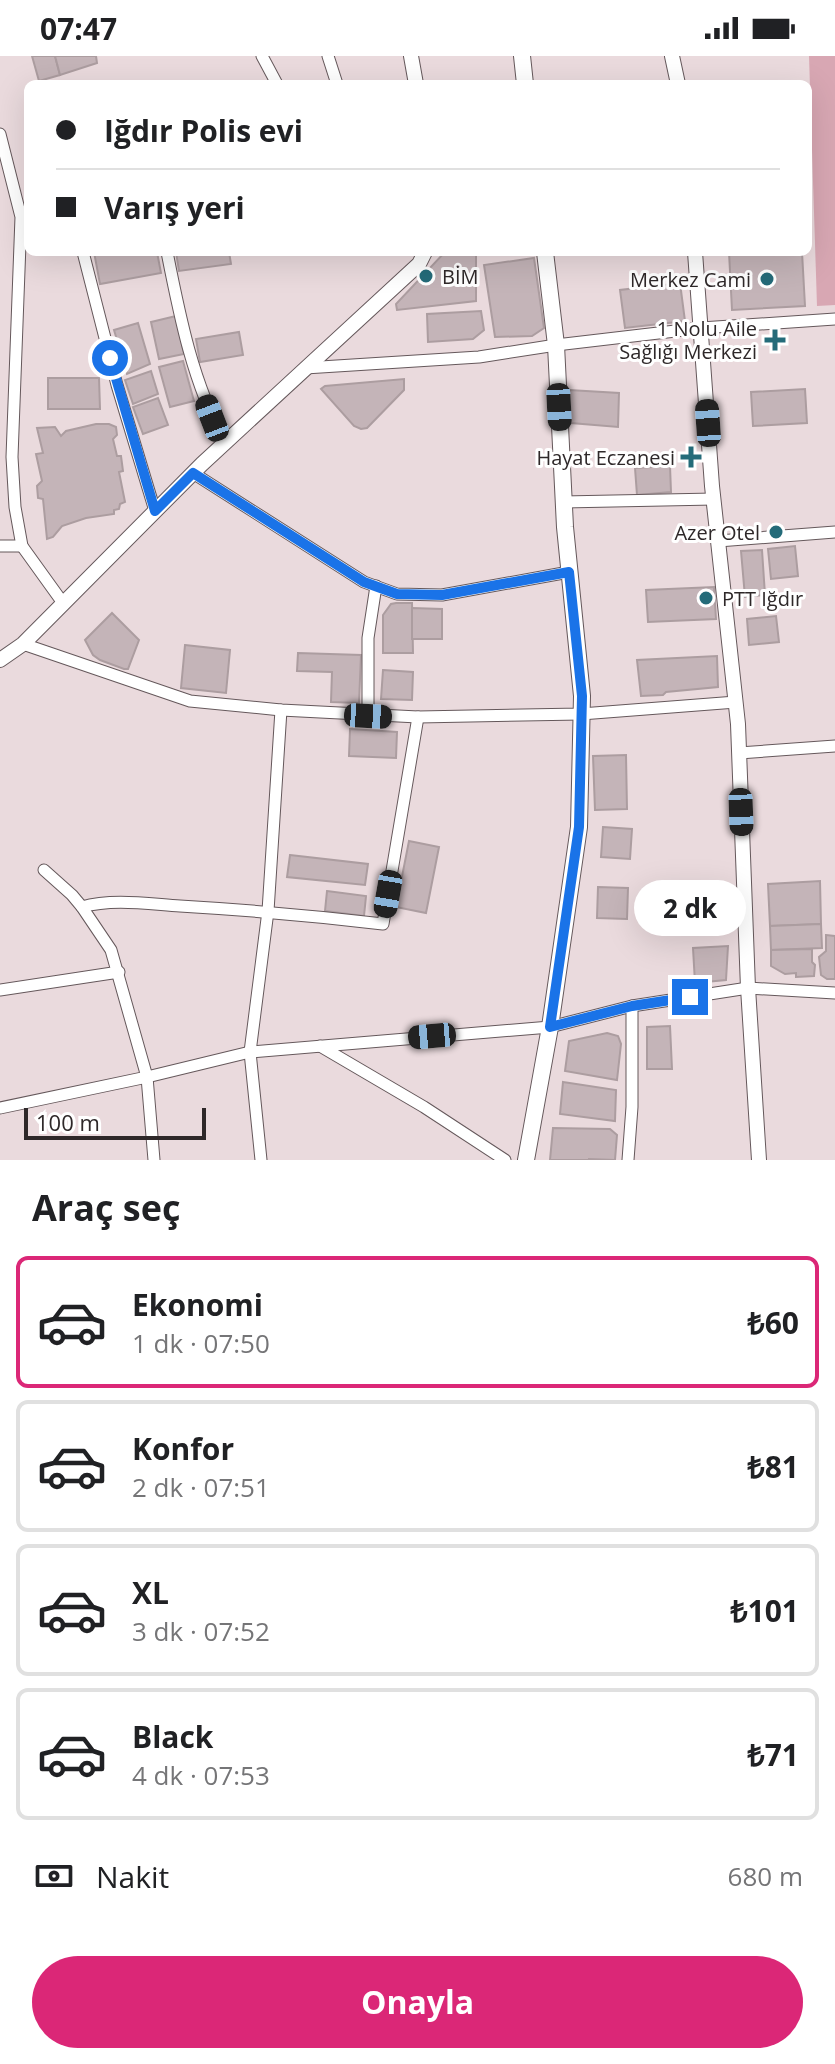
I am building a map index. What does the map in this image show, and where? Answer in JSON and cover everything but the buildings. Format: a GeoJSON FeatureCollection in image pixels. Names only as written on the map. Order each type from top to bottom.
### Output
{"type":"FeatureCollection","features":[{"type":"Feature","properties":{"kind":"main road"},"geometry":{"type":"LineString","coordinates":[[522,56],[525,80]]}},
{"type":"Feature","properties":{"kind":"main road"},"geometry":{"type":"LineString","coordinates":[[526,1160],[550,1027],[579,827],[582,696],[563,502],[556,345],[545,256]]}},
{"type":"Feature","properties":{"kind":"street"},"geometry":{"type":"LineString","coordinates":[[262,56],[275,80]]}},
{"type":"Feature","properties":{"kind":"street"},"geometry":{"type":"LineString","coordinates":[[328,56],[336,80]]}},
{"type":"Feature","properties":{"kind":"street"},"geometry":{"type":"LineString","coordinates":[[411,56],[415,80]]}},
{"type":"Feature","properties":{"kind":"street"},"geometry":{"type":"LineString","coordinates":[[672,56],[677,80]]}},
{"type":"Feature","properties":{"kind":"street"},"geometry":{"type":"LineString","coordinates":[[0,134],[21,217],[24,246],[12,457],[15,507],[22,546],[63,603]]}},
{"type":"Feature","properties":{"kind":"street"},"geometry":{"type":"LineString","coordinates":[[84,256],[117,385],[155,511]]}},
{"type":"Feature","properties":{"kind":"street"},"geometry":{"type":"LineString","coordinates":[[168,256],[194,367],[212,418],[225,442]]}},
{"type":"Feature","properties":{"kind":"street"},"geometry":{"type":"LineString","coordinates":[[0,660],[23,644],[193,473],[419,264],[423,256]]}},
{"type":"Feature","properties":{"kind":"street"},"geometry":{"type":"LineString","coordinates":[[695,256],[714,499],[736,702],[759,1160]]}},
{"type":"Feature","properties":{"kind":"street"},"geometry":{"type":"LineString","coordinates":[[305,368],[479,357],[701,328],[835,319]]}},
{"type":"Feature","properties":{"kind":"street"},"geometry":{"type":"LineString","coordinates":[[0,380],[15,379]]}},
{"type":"Feature","properties":{"kind":"street"},"geometry":{"type":"LineString","coordinates":[[193,473],[364,582],[397,594],[442,595],[569,572]]}},
{"type":"Feature","properties":{"kind":"street"},"geometry":{"type":"LineString","coordinates":[[563,502],[714,499]]}},
{"type":"Feature","properties":{"kind":"street"},"geometry":{"type":"LineString","coordinates":[[718,541],[835,532]]}},
{"type":"Feature","properties":{"kind":"street"},"geometry":{"type":"LineString","coordinates":[[0,546],[22,546]]}},
{"type":"Feature","properties":{"kind":"street"},"geometry":{"type":"LineString","coordinates":[[368,716],[368,638],[376,586]]}},
{"type":"Feature","properties":{"kind":"street"},"geometry":{"type":"LineString","coordinates":[[23,644],[190,701],[281,710],[418,717],[581,714],[736,702]]}},
{"type":"Feature","properties":{"kind":"street"},"geometry":{"type":"LineString","coordinates":[[261,1160],[250,1052],[268,911],[281,710]]}},
{"type":"Feature","properties":{"kind":"street"},"geometry":{"type":"LineString","coordinates":[[82,907],[136,903],[268,911],[383,924],[418,717]]}},
{"type":"Feature","properties":{"kind":"street"},"geometry":{"type":"LineString","coordinates":[[739,753],[835,746]]}},
{"type":"Feature","properties":{"kind":"street"},"geometry":{"type":"LineString","coordinates":[[44,870],[72,895],[111,950],[147,1077],[154,1160]]}},
{"type":"Feature","properties":{"kind":"street"},"geometry":{"type":"LineString","coordinates":[[0,990],[119,972]]}},
{"type":"Feature","properties":{"kind":"street"},"geometry":{"type":"LineString","coordinates":[[0,1108],[250,1052],[550,1027],[632,1006],[748,988],[835,993]]}},
{"type":"Feature","properties":{"kind":"street"},"geometry":{"type":"LineString","coordinates":[[628,1160],[632,1107],[632,1006]]}},
{"type":"Feature","properties":{"kind":"street"},"geometry":{"type":"LineString","coordinates":[[319,1046],[424,1107],[505,1160]]}},
{"type":"Feature","properties":{"kind":"shaded area"},"geometry":{"type":"Polygon","coordinates":[[[809,56],[835,56],[835,305],[817,306],[809,56]]]}},
{"type":"Feature","properties":{"kind":"place","name":"BİM"},"geometry":{"type":"Point","coordinates":[426,276]}},
{"type":"Feature","properties":{"kind":"place","name":"Merkez Cami"},"geometry":{"type":"Point","coordinates":[767,279]}},
{"type":"Feature","properties":{"kind":"place","name":"1 Nolu Aile Sağlığı Merkezi"},"geometry":{"type":"Point","coordinates":[775,340]}},
{"type":"Feature","properties":{"kind":"place","name":"Hayat Eczanesi"},"geometry":{"type":"Point","coordinates":[691,457]}},
{"type":"Feature","properties":{"kind":"place","name":"Azer Otel"},"geometry":{"type":"Point","coordinates":[776,532]}},
{"type":"Feature","properties":{"kind":"place","name":"PTT Iğdır"},"geometry":{"type":"Point","coordinates":[706,598]}},
{"type":"Feature","properties":{"kind":"route"},"geometry":{"type":"LineString","coordinates":[[110,358],[155,511],[193,473],[364,582],[397,594],[442,595],[569,572],[582,696],[579,827],[550,1027],[632,1006],[690,997]]}}]}
